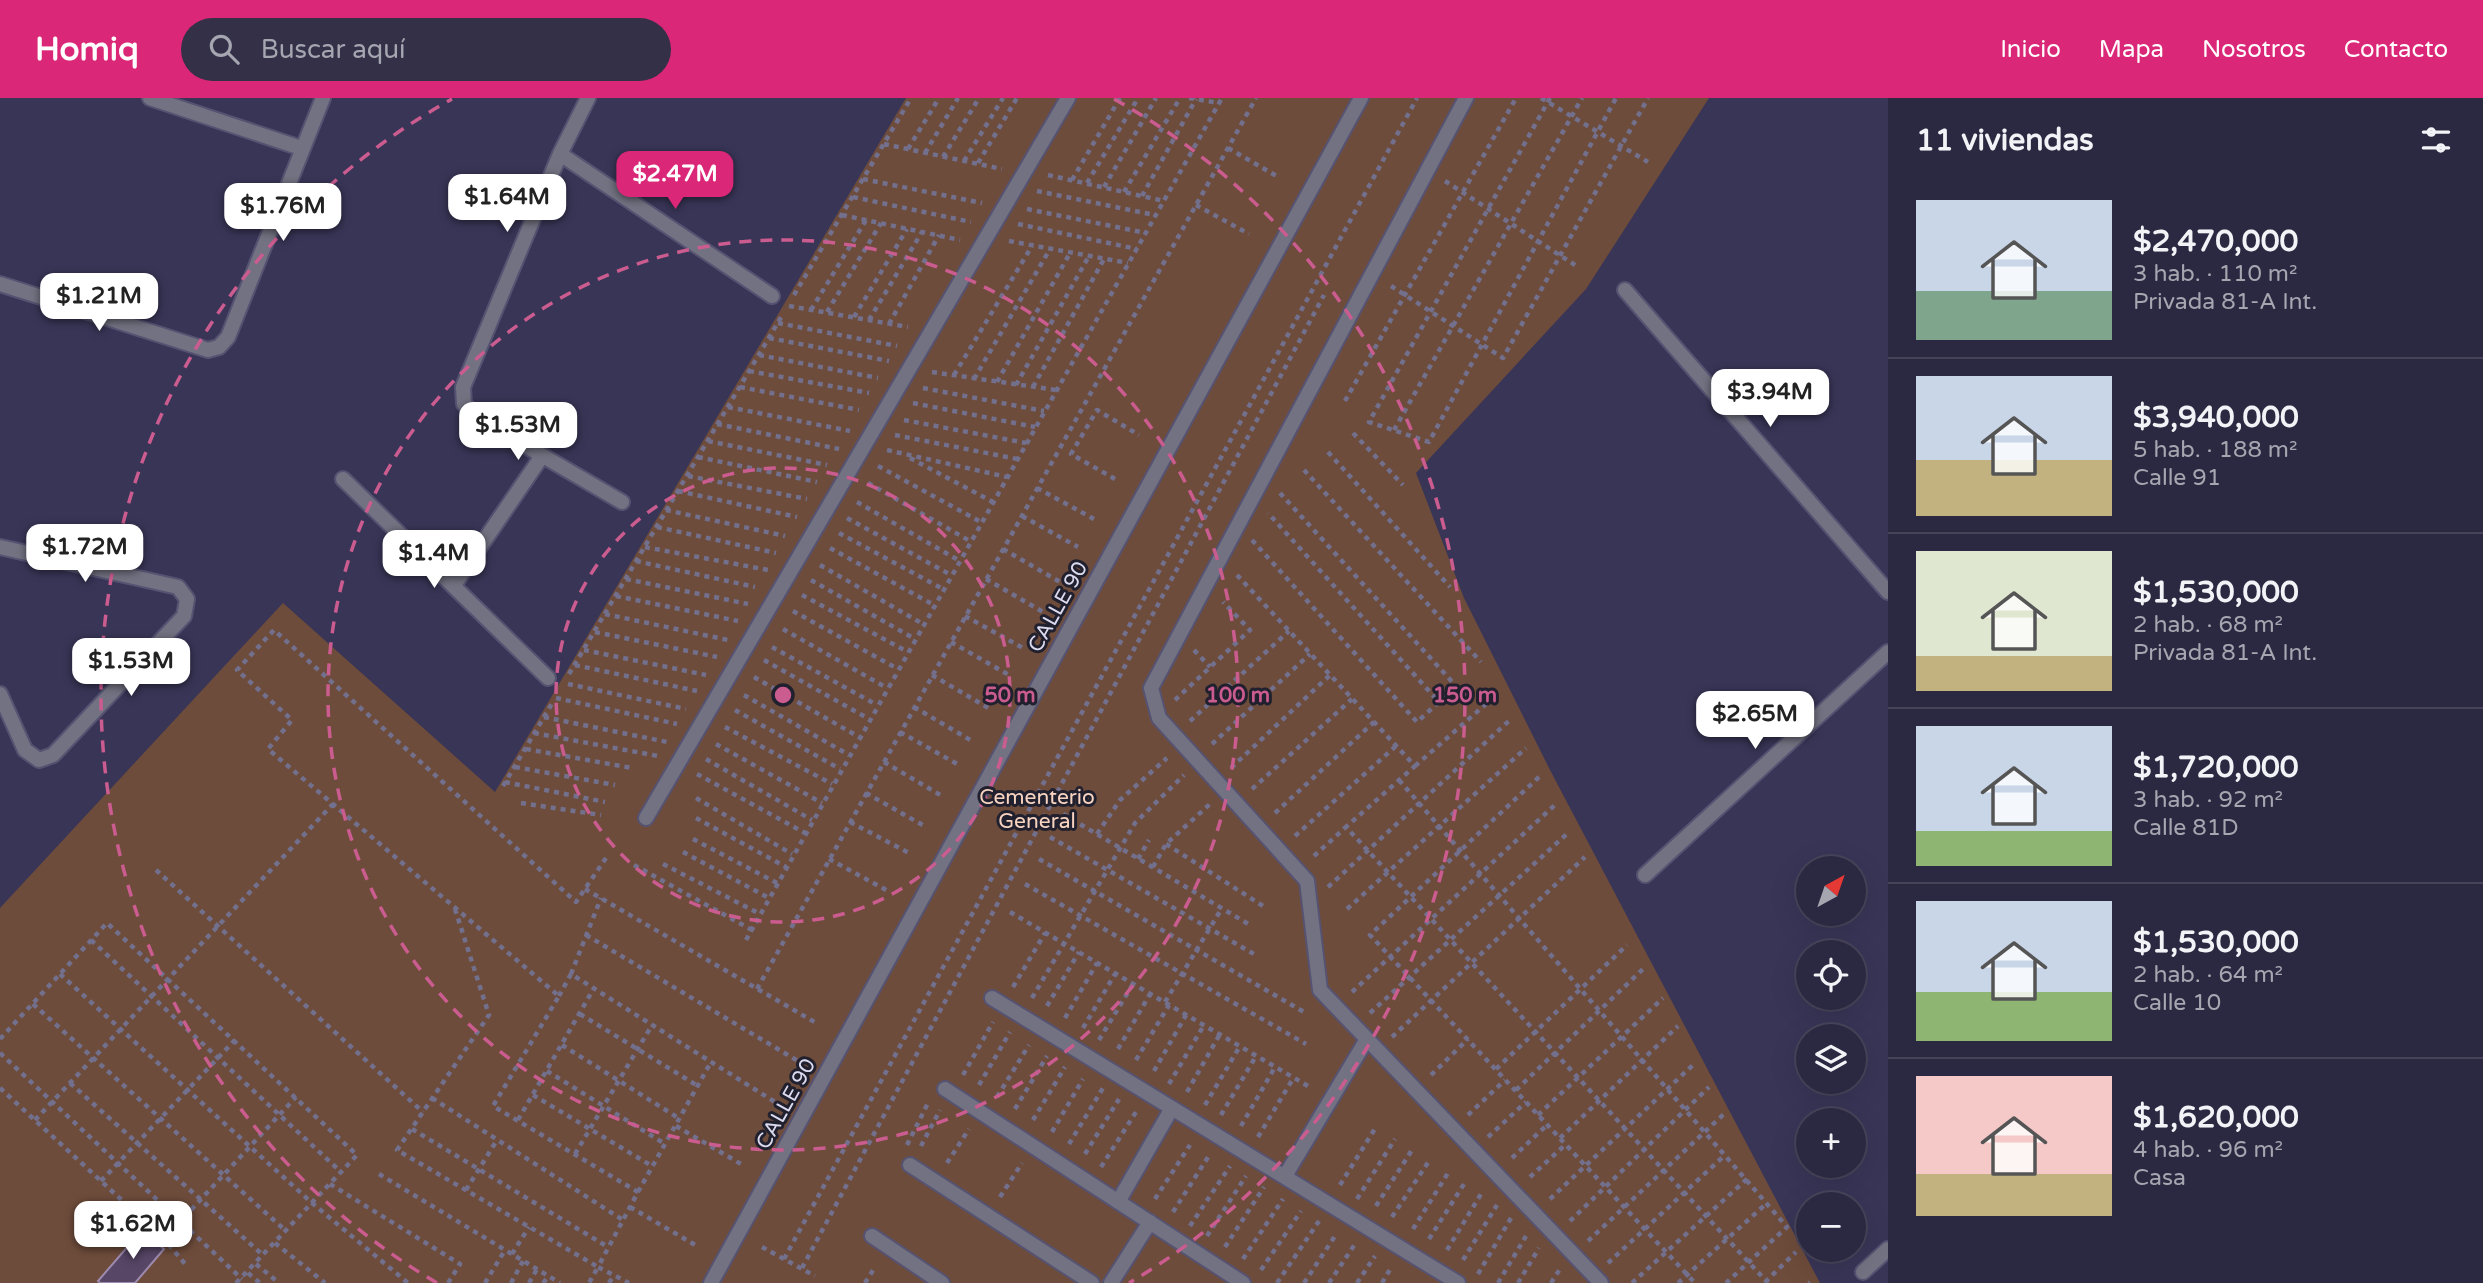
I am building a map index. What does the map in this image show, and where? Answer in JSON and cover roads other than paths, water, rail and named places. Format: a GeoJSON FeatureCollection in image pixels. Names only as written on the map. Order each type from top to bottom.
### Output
{"type":"FeatureCollection","features":[{"type":"Feature","properties":{"kind":"street"},"geometry":{"type":"LineString","coordinates":[[150,98],[301,148]]}},
{"type":"Feature","properties":{"kind":"street"},"geometry":{"type":"LineString","coordinates":[[0,284],[208,350],[219,347],[228,337],[323,98]]}},
{"type":"Feature","properties":{"kind":"street"},"geometry":{"type":"LineString","coordinates":[[588,98],[560,154],[463,387],[464,404],[478,418],[622,502]]}},
{"type":"Feature","properties":{"kind":"street"},"geometry":{"type":"LineString","coordinates":[[646,818],[1068,98]]}},
{"type":"Feature","properties":{"kind":"street","name":"CALLE 90"},"geometry":{"type":"LineString","coordinates":[[711,1283],[1361,98]]}},
{"type":"Feature","properties":{"kind":"street"},"geometry":{"type":"LineString","coordinates":[[1466,98],[1151,688],[1159,718],[1307,881],[1320,990],[1602,1276]]}},
{"type":"Feature","properties":{"kind":"street"},"geometry":{"type":"LineString","coordinates":[[560,154],[772,296]]}},
{"type":"Feature","properties":{"kind":"street"},"geometry":{"type":"LineString","coordinates":[[1625,290],[1888,592]]}},
{"type":"Feature","properties":{"kind":"street"},"geometry":{"type":"LineString","coordinates":[[454,585],[542,456]]}},
{"type":"Feature","properties":{"kind":"street"},"geometry":{"type":"LineString","coordinates":[[343,480],[548,678]]}},
{"type":"Feature","properties":{"kind":"street"},"geometry":{"type":"LineString","coordinates":[[0,547],[178,587],[187,599],[184,616],[53,755],[39,760],[25,750],[0,694]]}},
{"type":"Feature","properties":{"kind":"street"},"geometry":{"type":"LineString","coordinates":[[1645,875],[1888,652]]}},
{"type":"Feature","properties":{"kind":"street"},"geometry":{"type":"LineString","coordinates":[[1000,997],[1177,1104],[1285,1176],[1458,1276]]}},
{"type":"Feature","properties":{"kind":"street"},"geometry":{"type":"LineString","coordinates":[[1285,1176],[1367,1040]]}},
{"type":"Feature","properties":{"kind":"street"},"geometry":{"type":"LineString","coordinates":[[951,1087],[1118,1202],[1244,1283]]}},
{"type":"Feature","properties":{"kind":"street"},"geometry":{"type":"LineString","coordinates":[[1118,1202],[1177,1104]]}},
{"type":"Feature","properties":{"kind":"street"},"geometry":{"type":"LineString","coordinates":[[914,1159],[1092,1283]]}},
{"type":"Feature","properties":{"kind":"street"},"geometry":{"type":"LineString","coordinates":[[1111,1283],[1150,1222]]}},
{"type":"Feature","properties":{"kind":"street"},"geometry":{"type":"LineString","coordinates":[[872,1236],[943,1283]]}},
{"type":"Feature","properties":{"kind":"street"},"geometry":{"type":"LineString","coordinates":[[1863,1272],[1888,1249]]}},
{"type":"Feature","properties":{"kind":"park label","name":"Cementerio General"},"geometry":{"type":"Point","coordinates":[1037,809]}}]}
